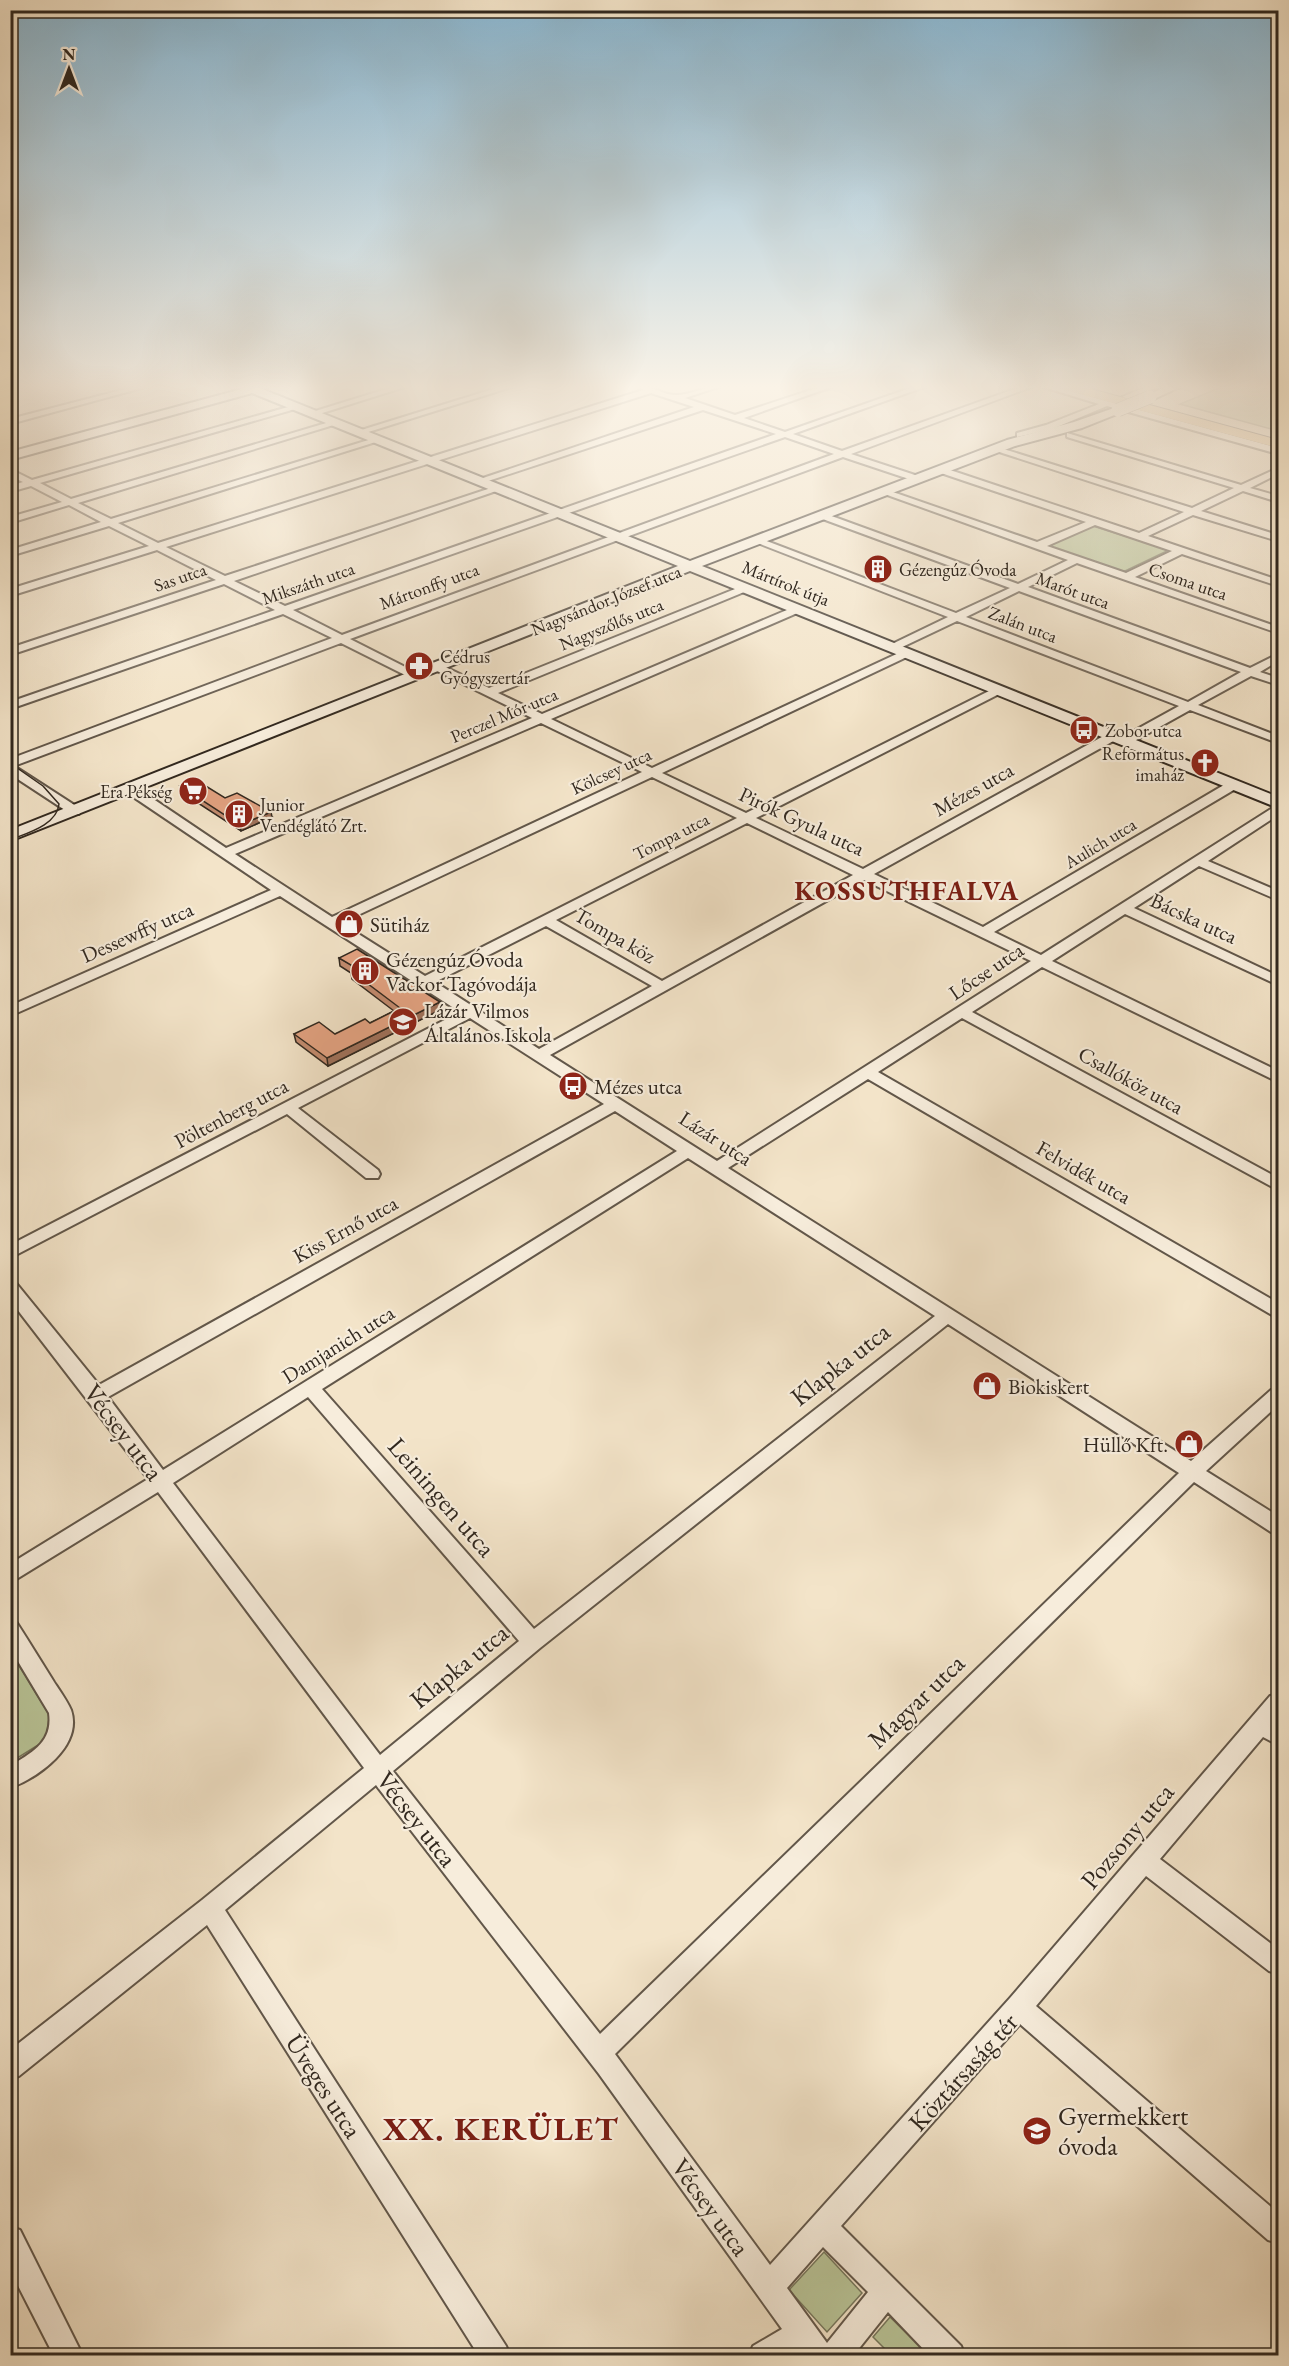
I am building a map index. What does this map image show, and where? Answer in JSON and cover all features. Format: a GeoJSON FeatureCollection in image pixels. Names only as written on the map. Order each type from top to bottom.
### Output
{"type":"FeatureCollection","features":[{"type":"Feature","properties":{"kind":"street"},"geometry":{"type":"LineString","coordinates":[[59,496],[415,676]]}},
{"type":"Feature","properties":{"kind":"street"},"geometry":{"type":"LineString","coordinates":[[10,520],[89,496]]}},
{"type":"Feature","properties":{"kind":"street"},"geometry":{"type":"LineString","coordinates":[[10,553],[198,496]]}},
{"type":"Feature","properties":{"kind":"street"},"geometry":{"type":"LineString","coordinates":[[10,593],[316,496]]}},
{"type":"Feature","properties":{"kind":"street","name":"Sas utca"},"geometry":{"type":"LineString","coordinates":[[10,652],[475,496]]}},
{"type":"Feature","properties":{"kind":"street","name":"Mártírok útja"},"geometry":{"type":"LineString","coordinates":[[516,496],[1278,803]]}},
{"type":"Feature","properties":{"kind":"street","name":"Mikszáth utca"},"geometry":{"type":"LineString","coordinates":[[10,706],[605,496]]}},
{"type":"Feature","properties":{"kind":"street","name":"Mártonffy utca"},"geometry":{"type":"LineString","coordinates":[[12,770],[341,638],[723,496]]}},
{"type":"Feature","properties":{"kind":"street","name":"Nagysándor József utca"},"geometry":{"type":"LineString","coordinates":[[10,836],[755,540],[873,496]]}},
{"type":"Feature","properties":{"kind":"street","name":"Csoma utca"},"geometry":{"type":"LineString","coordinates":[[897,496],[1278,630]]}},
{"type":"Feature","properties":{"kind":"street"},"geometry":{"type":"LineString","coordinates":[[1019,496],[1278,583]]}},
{"type":"Feature","properties":{"kind":"street"},"geometry":{"type":"LineString","coordinates":[[1146,496],[1278,538]]}},
{"type":"Feature","properties":{"kind":"street"},"geometry":{"type":"LineString","coordinates":[[1138,537],[1225,496]]}},
{"type":"Feature","properties":{"kind":"street","name":"Marót utca"},"geometry":{"type":"LineString","coordinates":[[823,516],[1278,682]]}},
{"type":"Feature","properties":{"kind":"street"},"geometry":{"type":"LineString","coordinates":[[1037,546],[1094,522]]}},
{"type":"Feature","properties":{"kind":"street","name":"Zalán utca"},"geometry":{"type":"LineString","coordinates":[[755,540],[1278,740]]}},
{"type":"Feature","properties":{"kind":"street"},"geometry":{"type":"LineString","coordinates":[[1126,577],[1180,550]]}},
{"type":"Feature","properties":{"kind":"street","name":"Kölcsey utca"},"geometry":{"type":"LineString","coordinates":[[331,923],[651,772],[900,650],[957,617],[1076,560]]}},
{"type":"Feature","properties":{"kind":"street","name":"Nagyszőlős utca"},"geometry":{"type":"LineString","coordinates":[[489,692],[745,588]]}},
{"type":"Feature","properties":{"kind":"street","name":"Perczel Mór utca"},"geometry":{"type":"LineString","coordinates":[[224,854],[798,609]]}},
{"type":"Feature","properties":{"kind":"street"},"geometry":{"type":"LineString","coordinates":[[1119,739],[1191,706],[1278,657]]}},
{"type":"Feature","properties":{"kind":"street","name":"Pirók Gyula utca"},"geometry":{"type":"LineString","coordinates":[[437,667],[1041,959],[1278,1077]]}},
{"type":"Feature","properties":{"kind":"street","name":"Tompa utca"},"geometry":{"type":"LineString","coordinates":[[424,982],[999,690]]}},
{"type":"Feature","properties":{"kind":"street","name":"Mézes utca"},"geometry":{"type":"LineString","coordinates":[[539,1055],[863,873],[1119,739]]}},
{"type":"Feature","properties":{"kind":"street"},"geometry":{"type":"LineString","coordinates":[[12,770],[75,811]]}},
{"type":"Feature","properties":{"kind":"street","name":"Aulich utca"},"geometry":{"type":"LineString","coordinates":[[985,932],[1233,785]]}},
{"type":"Feature","properties":{"kind":"street","name":"Lázár utca"},"geometry":{"type":"LineString","coordinates":[[130,789],[281,891],[1278,1526]]}},
{"type":"Feature","properties":{"kind":"street","name":"Lőcse utca"},"geometry":{"type":"LineString","coordinates":[[717,1168],[1041,959],[1200,862],[1278,810]]}},
{"type":"Feature","properties":{"kind":"street"},"geometry":{"type":"LineString","coordinates":[[1200,862],[1278,896]]}},
{"type":"Feature","properties":{"kind":"street","name":"Dessewffy utca"},"geometry":{"type":"LineString","coordinates":[[10,1012],[281,891]]}},
{"type":"Feature","properties":{"kind":"street","name":"Bácska utca"},"geometry":{"type":"LineString","coordinates":[[1125,909],[1278,981]]}},
{"type":"Feature","properties":{"kind":"street","name":"Tompa köz"},"geometry":{"type":"LineString","coordinates":[[546,920],[663,987]]}},
{"type":"Feature","properties":{"kind":"street","name":"Pöltenberg utca"},"geometry":{"type":"LineString","coordinates":[[10,1252],[471,1012]]}},
{"type":"Feature","properties":{"kind":"street","name":"Csallóköz utca"},"geometry":{"type":"LineString","coordinates":[[962,1012],[1278,1185]]}},
{"type":"Feature","properties":{"kind":"street","name":"Felvidék utca"},"geometry":{"type":"LineString","coordinates":[[867,1072],[1278,1311]]}},
{"type":"Feature","properties":{"kind":"street","name":"Kiss Ernő utca"},"geometry":{"type":"LineString","coordinates":[[96,1395],[616,1103]]}},
{"type":"Feature","properties":{"kind":"street"},"geometry":{"type":"LineString","coordinates":[[287,1107],[372,1174]]}},
{"type":"Feature","properties":{"kind":"street","name":"Damjanich utca"},"geometry":{"type":"LineString","coordinates":[[10,1575],[690,1150]]}},
{"type":"Feature","properties":{"kind":"street","name":"Vécsey utca"},"geometry":{"type":"LineString","coordinates":[[10,1287],[96,1395],[377,1768],[597,2053],[819,2355]]}},
{"type":"Feature","properties":{"kind":"street","name":"Klapka utca"},"geometry":{"type":"LineString","coordinates":[[10,2067],[210,1908],[377,1768],[533,1642],[948,1315]]}},
{"type":"Feature","properties":{"kind":"street","name":"Leiningen utca"},"geometry":{"type":"LineString","coordinates":[[311,1388],[533,1642]]}},
{"type":"Feature","properties":{"kind":"street","name":"Magyar utca"},"geometry":{"type":"LineString","coordinates":[[597,2053],[1193,1471],[1278,1395]]}},
{"type":"Feature","properties":{"kind":"street"},"geometry":{"type":"LineString","coordinates":[[10,1629],[60,1711],[63,1720],[61,1732],[47,1754],[10,1778]]}},
{"type":"Feature","properties":{"kind":"street","name":"Pozsony utca"},"geometry":{"type":"LineString","coordinates":[[1019,2007],[1143,1860],[1269,1730],[1278,1703]]}},
{"type":"Feature","properties":{"kind":"street"},"geometry":{"type":"LineString","coordinates":[[1143,1860],[1278,1963]]}},
{"type":"Feature","properties":{"kind":"street","name":"Üveges utca"},"geometry":{"type":"LineString","coordinates":[[210,1908],[496,2355]]}},
{"type":"Feature","properties":{"kind":"street","name":"Köztársaság tér"},"geometry":{"type":"LineString","coordinates":[[769,2287],[1019,2007],[1278,2230]]}},
{"type":"Feature","properties":{"kind":"street"},"geometry":{"type":"LineString","coordinates":[[823,2228],[951,2355]]}},
{"type":"Feature","properties":{"kind":"street"},"geometry":{"type":"LineString","coordinates":[[10,2240],[69,2355]]}},
{"type":"Feature","properties":{"kind":"street"},"geometry":{"type":"LineString","coordinates":[[835,2355],[887,2291]]}},
{"type":"Feature","properties":{"kind":"street"},"geometry":{"type":"LineString","coordinates":[[763,2355],[802,2333]]}},
{"type":"Feature","properties":{"kind":"green space"},"geometry":{"type":"Polygon","coordinates":[[[1093,526],[1169,550],[1123,572],[1048,546],[1093,526]]]}},
{"type":"Feature","properties":{"kind":"green space"},"geometry":{"type":"Polygon","coordinates":[[[10,1651],[53,1721],[43,1742],[11,1762],[10,1651]]]}},
{"type":"Feature","properties":{"kind":"green space"},"geometry":{"type":"Polygon","coordinates":[[[824,2252],[862,2293],[827,2332],[789,2290],[824,2252]]]}},
{"type":"Feature","properties":{"kind":"green space"},"geometry":{"type":"Polygon","coordinates":[[[890,2317],[929,2355],[891,2355],[873,2337],[890,2317]]]}},
{"type":"Feature","properties":{"kind":"building"},"geometry":{"type":"Polygon","coordinates":[[[196,780],[225,798],[237,793],[271,812],[240,825],[180,786],[196,780]]]}},
{"type":"Feature","properties":{"kind":"building"},"geometry":{"type":"Polygon","coordinates":[[[357,949],[440,1002],[327,1058],[294,1034],[319,1022],[335,1034],[365,1019],[370,1023],[400,1008],[351,971],[356,968],[339,958],[357,949]]]}},
{"type":"Feature","properties":{"kind":"tram line"},"geometry":{"type":"LineString","coordinates":[[10,763],[43,786],[59,804],[53,818],[47,823],[10,840]]}},
{"type":"Feature","properties":{"kind":"place","name":"Gézengúz Óvoda"},"geometry":{"type":"Point","coordinates":[878,569]}},
{"type":"Feature","properties":{"kind":"place","name":"Cédrus Gyógyszertár"},"geometry":{"type":"Point","coordinates":[419,666]}},
{"type":"Feature","properties":{"kind":"place","name":"Zobor utca"},"geometry":{"type":"Point","coordinates":[1084,730]}},
{"type":"Feature","properties":{"kind":"place","name":"Református imaház"},"geometry":{"type":"Point","coordinates":[1205,763]}},
{"type":"Feature","properties":{"kind":"place","name":"Era Pékség"},"geometry":{"type":"Point","coordinates":[193,791]}},
{"type":"Feature","properties":{"kind":"place","name":"Junior Vendéglátó Zrt."},"geometry":{"type":"Point","coordinates":[239,814]}},
{"type":"Feature","properties":{"kind":"place","name":"Sütiház"},"geometry":{"type":"Point","coordinates":[349,924]}},
{"type":"Feature","properties":{"kind":"place","name":"Gézengúz Óvoda Vackor Tagóvodája"},"geometry":{"type":"Point","coordinates":[365,971]}},
{"type":"Feature","properties":{"kind":"place","name":"Lázár Vilmos Általános Iskola"},"geometry":{"type":"Point","coordinates":[403,1022]}},
{"type":"Feature","properties":{"kind":"place","name":"Mézes utca"},"geometry":{"type":"Point","coordinates":[573,1086]}},
{"type":"Feature","properties":{"kind":"place","name":"Biokiskert"},"geometry":{"type":"Point","coordinates":[987,1386]}},
{"type":"Feature","properties":{"kind":"place","name":"Hüllő Kft."},"geometry":{"type":"Point","coordinates":[1189,1444]}},
{"type":"Feature","properties":{"kind":"place","name":"Gyermekkert óvoda"},"geometry":{"type":"Point","coordinates":[1037,2131]}},
{"type":"Feature","properties":{"kind":"district","name":"KOSSUTHFALVA"},"geometry":{"type":"Point","coordinates":[907,890]}},
{"type":"Feature","properties":{"kind":"district","name":"XX. KERÜLET"},"geometry":{"type":"Point","coordinates":[501,2128]}}]}
